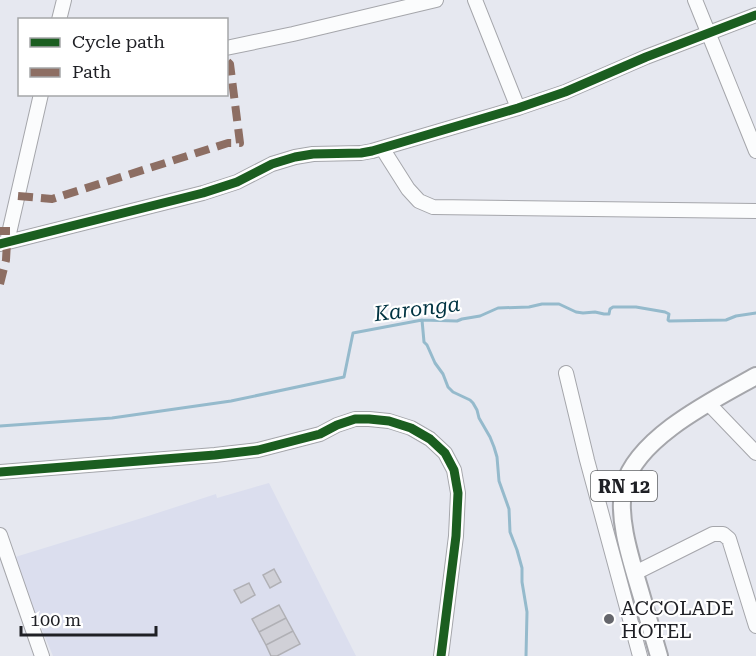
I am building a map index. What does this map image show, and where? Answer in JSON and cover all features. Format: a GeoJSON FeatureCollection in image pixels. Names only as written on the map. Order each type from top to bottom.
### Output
{"type":"FeatureCollection","features":[{"type":"Feature","properties":{"kind":"main road","name":"RN 12"},"geometry":{"type":"LineString","coordinates":[[658,656],[626,537],[622,514],[624,486],[632,467],[656,439],[708,403],[756,376]]}},
{"type":"Feature","properties":{"kind":"street"},"geometry":{"type":"LineString","coordinates":[[59,18],[63,0]]}},
{"type":"Feature","properties":{"kind":"street"},"geometry":{"type":"LineString","coordinates":[[228,48],[436,0]]}},
{"type":"Feature","properties":{"kind":"street"},"geometry":{"type":"LineString","coordinates":[[475,0],[518,108]]}},
{"type":"Feature","properties":{"kind":"street"},"geometry":{"type":"LineString","coordinates":[[695,0],[756,152]]}},
{"type":"Feature","properties":{"kind":"street"},"geometry":{"type":"LineString","coordinates":[[41,96],[4,243],[203,193],[237,182],[272,164],[295,157],[313,154],[361,153],[518,108],[565,92],[646,57],[756,15]]}},
{"type":"Feature","properties":{"kind":"street"},"geometry":{"type":"LineString","coordinates":[[382,148],[408,189],[419,201],[433,207],[756,211]]}},
{"type":"Feature","properties":{"kind":"street"},"geometry":{"type":"LineString","coordinates":[[566,373],[640,656]]}},
{"type":"Feature","properties":{"kind":"street"},"geometry":{"type":"LineString","coordinates":[[708,403],[756,453]]}},
{"type":"Feature","properties":{"kind":"street"},"geometry":{"type":"LineString","coordinates":[[0,472],[258,450],[320,434],[337,425],[355,420],[389,421],[411,428],[430,439],[445,453],[454,470],[458,493],[456,536],[441,656]]}},
{"type":"Feature","properties":{"kind":"street"},"geometry":{"type":"LineString","coordinates":[[635,573],[713,534],[723,534],[729,539],[756,626]]}},
{"type":"Feature","properties":{"kind":"street"},"geometry":{"type":"LineString","coordinates":[[0,535],[42,656]]}},
{"type":"Feature","properties":{"kind":"shaded area"},"geometry":{"type":"Polygon","coordinates":[[[269,483],[356,656],[53,656],[12,558],[216,494],[217,498],[269,483]]]}},
{"type":"Feature","properties":{"kind":"building"},"geometry":{"type":"Polygon","coordinates":[[[274,569],[281,582],[270,588],[263,575],[274,569]]]}},
{"type":"Feature","properties":{"kind":"building"},"geometry":{"type":"Polygon","coordinates":[[[249,583],[255,595],[241,603],[234,590],[249,583]]]}},
{"type":"Feature","properties":{"kind":"building"},"geometry":{"type":"Polygon","coordinates":[[[279,605],[286,618],[259,632],[252,619],[279,605]]]}},
{"type":"Feature","properties":{"kind":"building"},"geometry":{"type":"Polygon","coordinates":[[[286,618],[293,631],[266,645],[259,632],[286,618]]]}},
{"type":"Feature","properties":{"kind":"building"},"geometry":{"type":"Polygon","coordinates":[[[293,631],[300,644],[277,656],[271,656],[266,645],[293,631]]]}},
{"type":"Feature","properties":{"kind":"waterway","name":"Karonga"},"geometry":{"type":"LineString","coordinates":[[0,426],[112,418],[231,401],[344,377],[353,333],[422,320],[457,321],[480,316],[498,308],[559,304],[576,312],[609,314],[613,307],[636,307],[665,312],[669,314],[669,321],[726,320],[756,313]]}},
{"type":"Feature","properties":{"kind":"waterway"},"geometry":{"type":"LineString","coordinates":[[422,320],[424,342],[448,387],[473,403],[494,447],[499,481],[509,509],[510,532],[522,568],[527,612],[526,656]]}},
{"type":"Feature","properties":{"kind":"marked path"},"geometry":{"type":"LineString","coordinates":[[18,196],[52,199],[228,143],[240,143],[228,62]]}},
{"type":"Feature","properties":{"kind":"marked path"},"geometry":{"type":"LineString","coordinates":[[0,231],[10,231]]}},
{"type":"Feature","properties":{"kind":"marked path"},"geometry":{"type":"LineString","coordinates":[[0,284],[6,260],[7,242]]}},
{"type":"Feature","properties":{"kind":"cycle path"},"geometry":{"type":"LineString","coordinates":[[0,244],[203,193],[237,182],[272,164],[295,157],[372,151],[518,108],[565,92],[646,57],[756,15]]}},
{"type":"Feature","properties":{"kind":"cycle path"},"geometry":{"type":"LineString","coordinates":[[0,472],[258,450],[320,434],[355,419],[389,421],[411,428],[430,439],[445,453],[454,470],[458,493],[456,536],[441,656]]}},
{"type":"Feature","properties":{"kind":"place","name":"ACCOLADE HOTEL"},"geometry":{"type":"Point","coordinates":[609,619]}}]}
